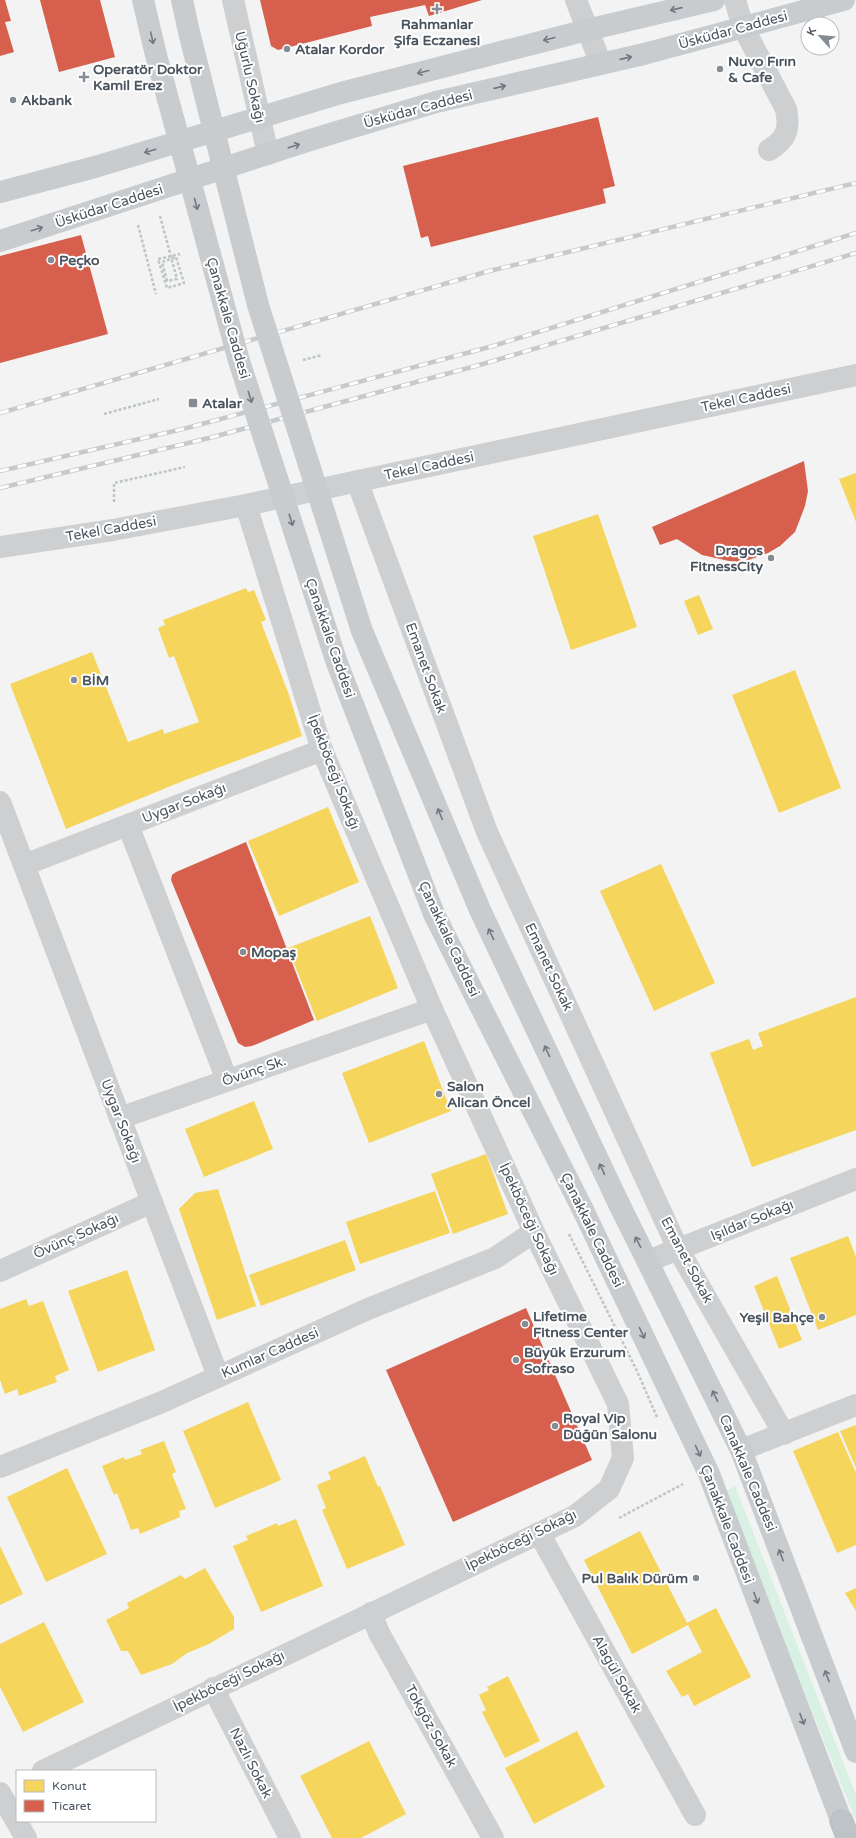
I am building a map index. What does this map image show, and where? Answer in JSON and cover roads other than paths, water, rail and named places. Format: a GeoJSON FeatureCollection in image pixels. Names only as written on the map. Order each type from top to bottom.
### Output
{"type":"FeatureCollection","features":[{"type":"Feature","properties":{"kind":"main road","name":"Çanakkale Caddesi"},"geometry":{"type":"LineString","coordinates":[[143,0],[156,56],[239,361],[337,663],[434,914],[583,1210],[709,1474],[844,1832]]}},
{"type":"Feature","properties":{"kind":"main road","name":"Canakkale Caddesi"},"geometry":{"type":"LineString","coordinates":[[182,0],[258,305],[362,631],[480,910],[619,1204],[742,1450],[856,1752]]}},
{"type":"Feature","properties":{"kind":"main road"},"geometry":{"type":"LineString","coordinates":[[0,192],[95,167],[340,93],[587,30],[714,0]]}},
{"type":"Feature","properties":{"kind":"main road","name":"Üsküdar Caddesi"},"geometry":{"type":"LineString","coordinates":[[0,241],[268,154],[436,102],[601,64],[844,0]]}},
{"type":"Feature","properties":{"kind":"street","name":"Uğurlu Sokağı"},"geometry":{"type":"LineString","coordinates":[[233,0],[268,154]]}},
{"type":"Feature","properties":{"kind":"street"},"geometry":{"type":"LineString","coordinates":[[576,0],[601,64]]}},
{"type":"Feature","properties":{"kind":"street"},"geometry":{"type":"LineString","coordinates":[[735,0],[743,27],[786,109],[788,118],[785,136],[780,144],[769,150]]}},
{"type":"Feature","properties":{"kind":"street","name":"Tekel Caddesi"},"geometry":{"type":"LineString","coordinates":[[0,547],[113,530],[246,505],[856,375]]}},
{"type":"Feature","properties":{"kind":"street","name":"Emanet Sokak"},"geometry":{"type":"LineString","coordinates":[[357,481],[487,832],[678,1249],[784,1434]]}},
{"type":"Feature","properties":{"kind":"street","name":"İpekböceği Sokağı"},"geometry":{"type":"LineString","coordinates":[[45,1770],[213,1688],[575,1516],[609,1489],[623,1458],[618,1404],[534,1232],[432,1009],[322,750],[246,505]]}},
{"type":"Feature","properties":{"kind":"street","name":"Uygar Sokağı"},"geometry":{"type":"LineString","coordinates":[[24,865],[322,750]]}},
{"type":"Feature","properties":{"kind":"street","name":"Uygar Sokağı"},"geometry":{"type":"LineString","coordinates":[[0,802],[218,1376]]}},
{"type":"Feature","properties":{"kind":"street"},"geometry":{"type":"LineString","coordinates":[[128,825],[227,1080]]}},
{"type":"Feature","properties":{"kind":"street","name":"Övünç Sk."},"geometry":{"type":"LineString","coordinates":[[120,1118],[432,1009]]}},
{"type":"Feature","properties":{"kind":"street","name":"Işıldar Sokağı"},"geometry":{"type":"LineString","coordinates":[[648,1261],[856,1179]]}},
{"type":"Feature","properties":{"kind":"street","name":"Övünç Sokağı"},"geometry":{"type":"LineString","coordinates":[[0,1270],[152,1202]]}},
{"type":"Feature","properties":{"kind":"street","name":"Kumlar Caddesi"},"geometry":{"type":"LineString","coordinates":[[0,1466],[162,1402],[368,1309],[495,1258],[534,1232]]}},
{"type":"Feature","properties":{"kind":"street"},"geometry":{"type":"LineString","coordinates":[[742,1450],[856,1406]]}},
{"type":"Feature","properties":{"kind":"street","name":"Alagül Sokak"},"geometry":{"type":"LineString","coordinates":[[539,1533],[695,1815]]}},
{"type":"Feature","properties":{"kind":"street","name":"Tokgöz Sokak"},"geometry":{"type":"LineString","coordinates":[[371,1613],[379,1633],[493,1838]]}},
{"type":"Feature","properties":{"kind":"street","name":"Nazlı Sokak"},"geometry":{"type":"LineString","coordinates":[[213,1688],[290,1838]]}},
{"type":"Feature","properties":{"kind":"street"},"geometry":{"type":"LineString","coordinates":[[16,1785],[0,1793],[16,1821]]}},
{"type":"Feature","properties":{"kind":"street"},"geometry":{"type":"LineString","coordinates":[[17,1822],[26,1838]]}},
{"type":"Feature","properties":{"kind":"railway"},"geometry":{"type":"LineString","coordinates":[[0,413],[489,271],[856,183]]}},
{"type":"Feature","properties":{"kind":"railway"},"geometry":{"type":"LineString","coordinates":[[0,471],[183,429],[493,346],[856,233]]}},
{"type":"Feature","properties":{"kind":"railway"},"geometry":{"type":"LineString","coordinates":[[0,488],[209,438],[483,364],[856,253]]}},
{"type":"Feature","properties":{"kind":"place","name":"Rahmanlar Şifa Eczanesi"},"geometry":{"type":"Point","coordinates":[437,9]}},
{"type":"Feature","properties":{"kind":"place","name":"Atalar Kordor"},"geometry":{"type":"Point","coordinates":[287,49]}},
{"type":"Feature","properties":{"kind":"place","name":"Nuvo Fırın & Cafe"},"geometry":{"type":"Point","coordinates":[720,69]}},
{"type":"Feature","properties":{"kind":"place","name":"Operatör Doktor Kamil Erez"},"geometry":{"type":"Point","coordinates":[84,77]}},
{"type":"Feature","properties":{"kind":"place","name":"Akbank"},"geometry":{"type":"Point","coordinates":[13,100]}},
{"type":"Feature","properties":{"kind":"place","name":"Peçko"},"geometry":{"type":"Point","coordinates":[51,260]}},
{"type":"Feature","properties":{"kind":"place","name":"Atalar"},"geometry":{"type":"Point","coordinates":[193,403]}},
{"type":"Feature","properties":{"kind":"place","name":"Dragos FitnessCity"},"geometry":{"type":"Point","coordinates":[771,558]}},
{"type":"Feature","properties":{"kind":"place","name":"BİM"},"geometry":{"type":"Point","coordinates":[74,680]}},
{"type":"Feature","properties":{"kind":"place","name":"Mopaş"},"geometry":{"type":"Point","coordinates":[243,952]}},
{"type":"Feature","properties":{"kind":"place","name":"Salon Alican Öncel"},"geometry":{"type":"Point","coordinates":[439,1094]}},
{"type":"Feature","properties":{"kind":"place","name":"Yeşil Bahçe"},"geometry":{"type":"Point","coordinates":[822,1317]}},
{"type":"Feature","properties":{"kind":"place","name":"Lifetime Fitness Center"},"geometry":{"type":"Point","coordinates":[525,1324]}},
{"type":"Feature","properties":{"kind":"place","name":"Büyük Erzurum Sofraso"},"geometry":{"type":"Point","coordinates":[516,1360]}},
{"type":"Feature","properties":{"kind":"place","name":"Royal Vip Düğün Salonu"},"geometry":{"type":"Point","coordinates":[555,1426]}},
{"type":"Feature","properties":{"kind":"place","name":"Pul Balık Dürüm"},"geometry":{"type":"Point","coordinates":[696,1578]}}]}
